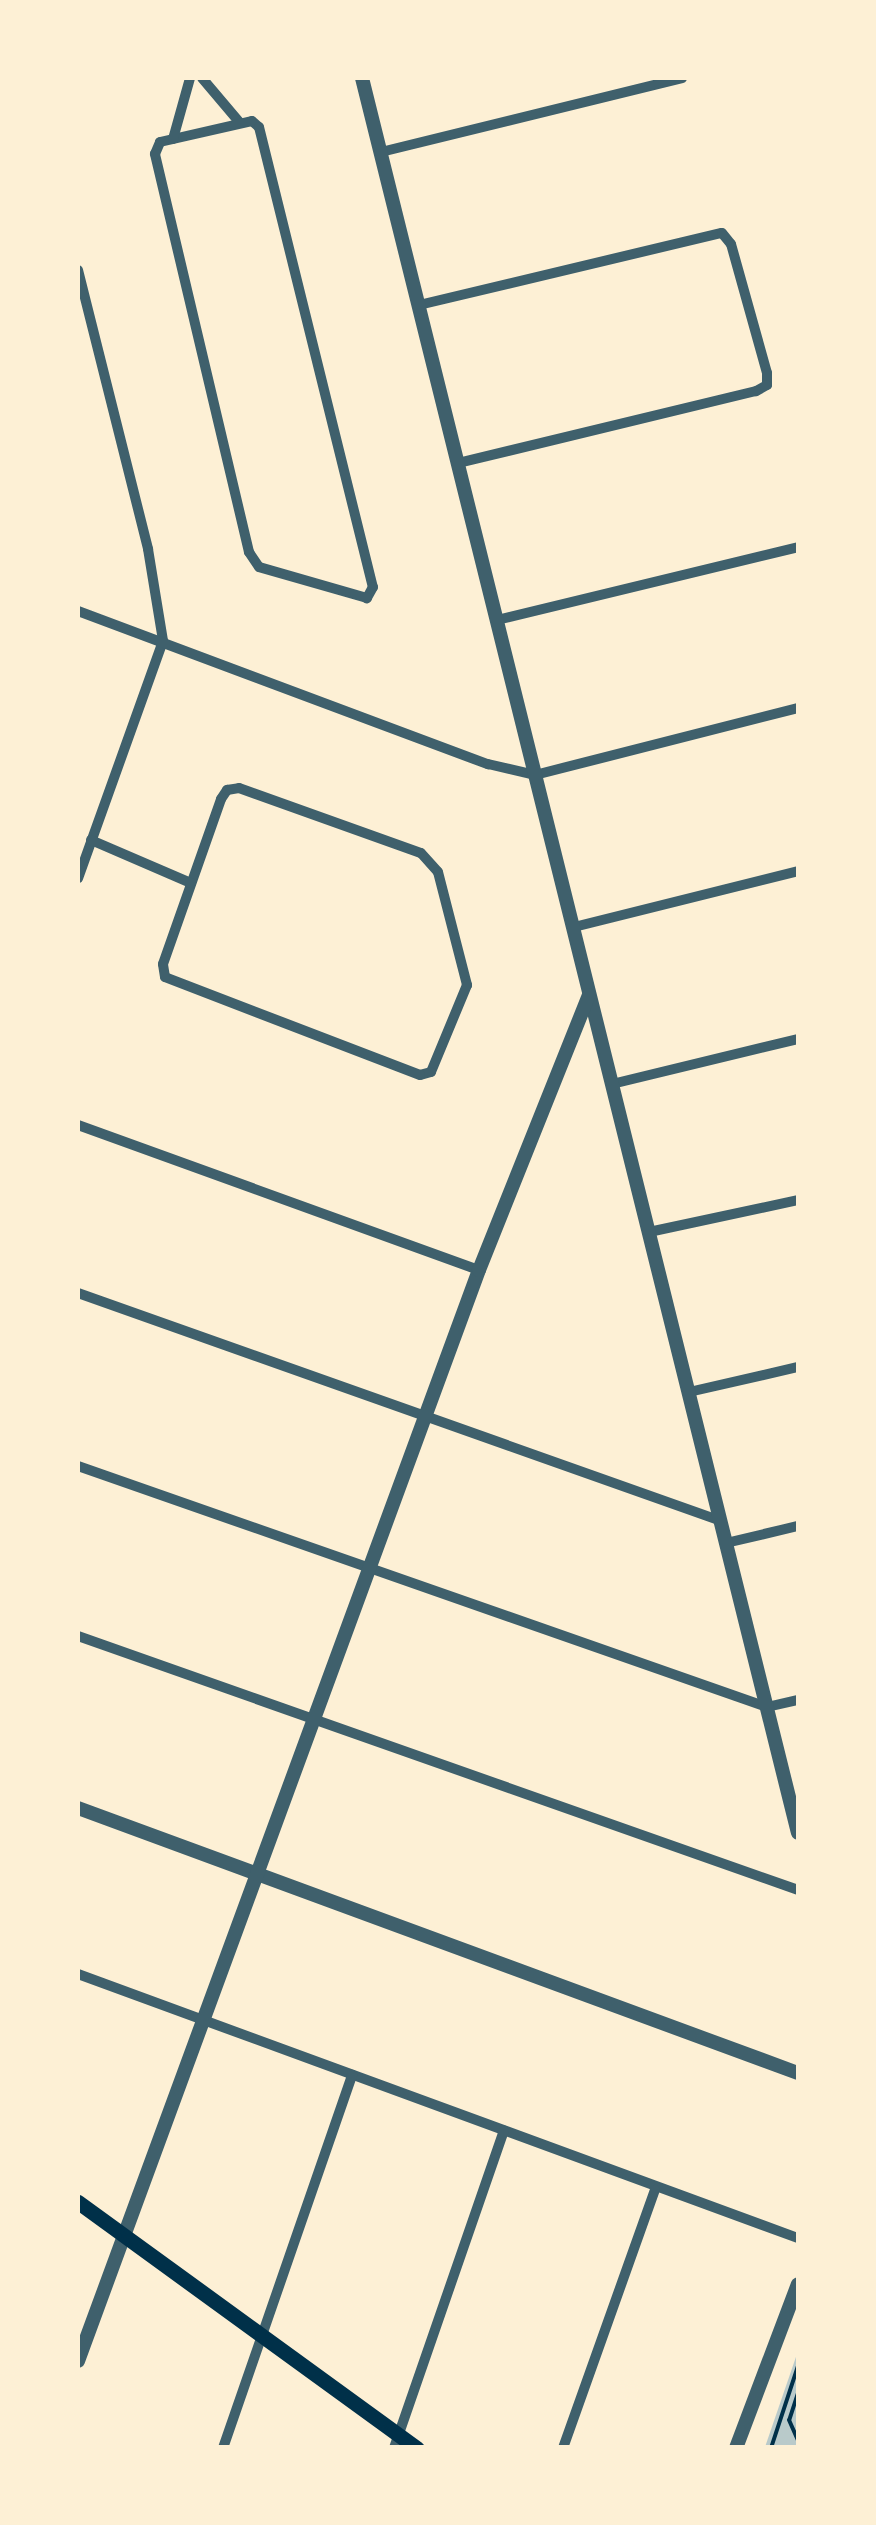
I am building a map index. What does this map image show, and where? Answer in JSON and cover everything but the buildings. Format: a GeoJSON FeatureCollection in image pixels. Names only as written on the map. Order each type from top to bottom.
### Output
{"type":"FeatureCollection","features":[{"type":"Feature","properties":{"kind":"main road"},"geometry":{"type":"LineString","coordinates":[[78,2202],[264,2336],[396,2441],[418,2448]]}},
{"type":"Feature","properties":{"kind":"street"},"geometry":{"type":"LineString","coordinates":[[173,139],[190,78]]}},
{"type":"Feature","properties":{"kind":"street"},"geometry":{"type":"LineString","coordinates":[[202,78],[240,123]]}},
{"type":"Feature","properties":{"kind":"street"},"geometry":{"type":"LineString","coordinates":[[362,78],[798,1833]]}},
{"type":"Feature","properties":{"kind":"street"},"geometry":{"type":"LineString","coordinates":[[381,152],[682,78]]}},
{"type":"Feature","properties":{"kind":"street"},"geometry":{"type":"LineString","coordinates":[[240,123],[259,126],[373,587],[367,598],[259,568],[250,558],[155,154],[157,144],[240,123]]}},
{"type":"Feature","properties":{"kind":"street"},"geometry":{"type":"LineString","coordinates":[[419,306],[722,233],[731,244],[767,373],[763,389],[458,464]]}},
{"type":"Feature","properties":{"kind":"street"},"geometry":{"type":"LineString","coordinates":[[78,270],[148,549],[162,641],[78,878]]}},
{"type":"Feature","properties":{"kind":"street"},"geometry":{"type":"LineString","coordinates":[[497,620],[798,547]]}},
{"type":"Feature","properties":{"kind":"street"},"geometry":{"type":"LineString","coordinates":[[78,611],[488,764],[535,775],[798,708]]}},
{"type":"Feature","properties":{"kind":"street"},"geometry":{"type":"LineString","coordinates":[[232,788],[421,854],[444,885],[467,985],[435,1066],[420,1076],[165,978],[191,883],[220,799],[232,788]]}},
{"type":"Feature","properties":{"kind":"street"},"geometry":{"type":"LineString","coordinates":[[91,840],[191,883]]}},
{"type":"Feature","properties":{"kind":"street"},"geometry":{"type":"LineString","coordinates":[[574,928],[798,871]]}},
{"type":"Feature","properties":{"kind":"street"},"geometry":{"type":"LineString","coordinates":[[78,2361],[479,1270],[590,994]]}},
{"type":"Feature","properties":{"kind":"street"},"geometry":{"type":"LineString","coordinates":[[612,1084],[798,1039]]}},
{"type":"Feature","properties":{"kind":"street"},"geometry":{"type":"LineString","coordinates":[[78,1125],[479,1270]]}},
{"type":"Feature","properties":{"kind":"street"},"geometry":{"type":"LineString","coordinates":[[649,1232],[798,1200]]}},
{"type":"Feature","properties":{"kind":"street"},"geometry":{"type":"LineString","coordinates":[[78,1294],[721,1521]]}},
{"type":"Feature","properties":{"kind":"street"},"geometry":{"type":"LineString","coordinates":[[689,1392],[798,1367]]}},
{"type":"Feature","properties":{"kind":"street"},"geometry":{"type":"LineString","coordinates":[[78,1466],[369,1572],[768,1708],[798,1700]]}},
{"type":"Feature","properties":{"kind":"street"},"geometry":{"type":"LineString","coordinates":[[726,1543],[798,1526]]}},
{"type":"Feature","properties":{"kind":"street"},"geometry":{"type":"LineString","coordinates":[[78,1636],[798,1890]]}},
{"type":"Feature","properties":{"kind":"street"},"geometry":{"type":"LineString","coordinates":[[78,1808],[798,2072]]}},
{"type":"Feature","properties":{"kind":"street"},"geometry":{"type":"LineString","coordinates":[[78,1974],[655,2190],[798,2238]]}},
{"type":"Feature","properties":{"kind":"street"},"geometry":{"type":"LineString","coordinates":[[223,2448],[352,2074]]}},
{"type":"Feature","properties":{"kind":"street"},"geometry":{"type":"LineString","coordinates":[[396,2441],[504,2131]]}},
{"type":"Feature","properties":{"kind":"street"},"geometry":{"type":"LineString","coordinates":[[564,2448],[655,2190]]}},
{"type":"Feature","properties":{"kind":"street"},"geometry":{"type":"LineString","coordinates":[[736,2448],[798,2284]]}},
{"type":"Feature","properties":{"kind":"path"},"geometry":{"type":"LineString","coordinates":[[771,2448],[798,2366]]}},
{"type":"Feature","properties":{"kind":"path"},"geometry":{"type":"LineString","coordinates":[[798,2393],[789,2420],[798,2440]]}},
{"type":"Feature","properties":{"kind":"shaded area"},"geometry":{"type":"Polygon","coordinates":[[[798,2351],[798,2447],[765,2447],[798,2351]]]}}]}
